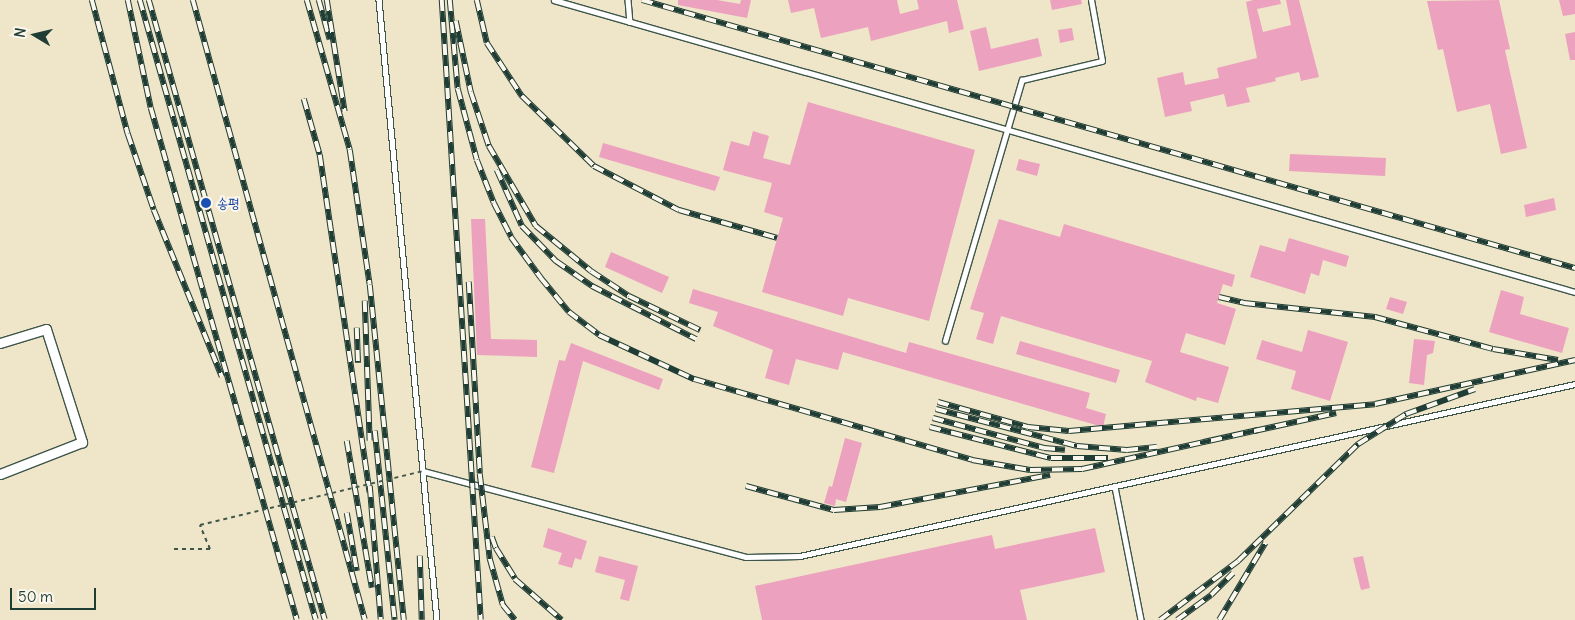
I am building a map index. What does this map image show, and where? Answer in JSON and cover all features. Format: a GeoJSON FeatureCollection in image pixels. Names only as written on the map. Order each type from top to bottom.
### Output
{"type":"FeatureCollection","features":[{"type":"Feature","properties":{"kind":"street"},"geometry":{"type":"LineString","coordinates":[[0,343],[46,329],[82,442],[0,474]]}},
{"type":"Feature","properties":{"kind":"lane"},"geometry":{"type":"LineString","coordinates":[[379,0],[437,620]]}},
{"type":"Feature","properties":{"kind":"lane"},"geometry":{"type":"LineString","coordinates":[[554,0],[1575,292]]}},
{"type":"Feature","properties":{"kind":"lane"},"geometry":{"type":"LineString","coordinates":[[628,0],[630,22]]}},
{"type":"Feature","properties":{"kind":"lane"},"geometry":{"type":"LineString","coordinates":[[945,341],[1022,80],[1102,61],[1091,0]]}},
{"type":"Feature","properties":{"kind":"lane"},"geometry":{"type":"LineString","coordinates":[[423,471],[746,557],[800,556],[1575,384]]}},
{"type":"Feature","properties":{"kind":"lane"},"geometry":{"type":"LineString","coordinates":[[1115,487],[1141,620]]}},
{"type":"Feature","properties":{"kind":"path"},"geometry":{"type":"LineString","coordinates":[[174,549],[210,549],[200,525],[423,471]]}},
{"type":"Feature","properties":{"kind":"building"},"geometry":{"type":"Polygon","coordinates":[[[678,0],[717,0],[740,4],[741,0],[751,0],[747,18],[678,5],[678,0]]]}},
{"type":"Feature","properties":{"kind":"building"},"geometry":{"type":"Polygon","coordinates":[[[788,0],[897,0],[900,14],[919,9],[917,0],[957,0],[964,29],[949,33],[947,21],[871,41],[868,27],[821,38],[814,8],[791,13],[788,0]]]}},
{"type":"Feature","properties":{"kind":"building"},"geometry":{"type":"Polygon","coordinates":[[[1050,0],[1081,0],[1082,4],[1052,10],[1050,0]]]}},
{"type":"Feature","properties":{"kind":"building"},"geometry":{"type":"Polygon","coordinates":[[[1253,0],[1280,0],[1281,4],[1257,9],[1263,32],[1291,25],[1286,0],[1299,0],[1319,77],[1301,81],[1299,72],[1275,78],[1276,81],[1246,88],[1250,102],[1227,107],[1224,94],[1190,102],[1192,111],[1165,117],[1157,78],[1183,72],[1185,85],[1219,78],[1217,68],[1257,58],[1246,2],[1253,0]]]}},
{"type":"Feature","properties":{"kind":"building"},"geometry":{"type":"Polygon","coordinates":[[[1499,0],[1510,49],[1505,50],[1527,148],[1501,154],[1490,104],[1457,112],[1443,49],[1438,50],[1427,1],[1499,0]]]}},
{"type":"Feature","properties":{"kind":"building"},"geometry":{"type":"Polygon","coordinates":[[[1559,0],[1575,0],[1575,14],[1563,16],[1559,0]]]}},
{"type":"Feature","properties":{"kind":"building"},"geometry":{"type":"Polygon","coordinates":[[[986,27],[991,49],[1038,38],[1042,56],[979,71],[970,31],[986,27]]]}},
{"type":"Feature","properties":{"kind":"building"},"geometry":{"type":"Polygon","coordinates":[[[1072,28],[1074,40],[1060,43],[1058,30],[1072,28]]]}},
{"type":"Feature","properties":{"kind":"building"},"geometry":{"type":"Polygon","coordinates":[[[1575,32],[1575,60],[1570,60],[1565,34],[1575,32]]]}},
{"type":"Feature","properties":{"kind":"building"},"geometry":{"type":"Polygon","coordinates":[[[808,102],[975,150],[929,321],[848,298],[843,316],[762,292],[783,218],[764,212],[772,183],[723,170],[731,141],[749,146],[753,131],[769,136],[763,158],[790,165],[808,102]]]}},
{"type":"Feature","properties":{"kind":"building"},"geometry":{"type":"Polygon","coordinates":[[[603,143],[720,177],[715,191],[599,157],[603,143]]]}},
{"type":"Feature","properties":{"kind":"building"},"geometry":{"type":"Polygon","coordinates":[[[1290,154],[1386,158],[1385,176],[1289,171],[1290,154]]]}},
{"type":"Feature","properties":{"kind":"building"},"geometry":{"type":"Polygon","coordinates":[[[1019,159],[1040,164],[1037,176],[1016,170],[1019,159]]]}},
{"type":"Feature","properties":{"kind":"building"},"geometry":{"type":"Polygon","coordinates":[[[1554,198],[1556,210],[1526,217],[1524,205],[1554,198]]]}},
{"type":"Feature","properties":{"kind":"building"},"geometry":{"type":"Polygon","coordinates":[[[471,219],[485,219],[491,339],[537,340],[537,357],[477,355],[471,219]]]}},
{"type":"Feature","properties":{"kind":"building"},"geometry":{"type":"Polygon","coordinates":[[[999,219],[1060,237],[1064,224],[1235,275],[1232,287],[1223,284],[1217,303],[1236,309],[1225,345],[1186,333],[1180,352],[1229,367],[1218,403],[1197,397],[1196,401],[1145,382],[1152,361],[1001,316],[993,344],[976,339],[984,313],[970,309],[999,219]]]}},
{"type":"Feature","properties":{"kind":"building"},"geometry":{"type":"Polygon","coordinates":[[[1289,238],[1349,256],[1346,267],[1323,260],[1319,276],[1311,273],[1305,294],[1250,277],[1260,245],[1285,252],[1289,238]]]}},
{"type":"Feature","properties":{"kind":"building"},"geometry":{"type":"Polygon","coordinates":[[[611,252],[669,277],[662,293],[605,267],[611,252]]]}},
{"type":"Feature","properties":{"kind":"building"},"geometry":{"type":"Polygon","coordinates":[[[693,289],[906,353],[909,342],[1090,393],[1086,408],[1106,414],[1103,427],[843,352],[838,370],[796,359],[789,385],[765,378],[773,350],[713,326],[718,312],[689,303],[693,289]]]}},
{"type":"Feature","properties":{"kind":"building"},"geometry":{"type":"Polygon","coordinates":[[[1501,290],[1524,297],[1520,314],[1569,328],[1562,353],[1489,332],[1501,290]]]}},
{"type":"Feature","properties":{"kind":"building"},"geometry":{"type":"Polygon","coordinates":[[[1390,297],[1407,302],[1403,314],[1386,309],[1390,297]]]}},
{"type":"Feature","properties":{"kind":"building"},"geometry":{"type":"Polygon","coordinates":[[[1308,330],[1348,342],[1330,401],[1291,389],[1296,371],[1256,359],[1262,340],[1302,352],[1308,330]]]}},
{"type":"Feature","properties":{"kind":"building"},"geometry":{"type":"Polygon","coordinates":[[[1414,339],[1435,341],[1433,353],[1427,355],[1424,385],[1409,383],[1414,339]]]}},
{"type":"Feature","properties":{"kind":"building"},"geometry":{"type":"Polygon","coordinates":[[[1020,341],[1120,370],[1116,383],[1016,354],[1020,341]]]}},
{"type":"Feature","properties":{"kind":"building"},"geometry":{"type":"Polygon","coordinates":[[[571,343],[663,379],[659,390],[583,361],[554,473],[531,467],[559,360],[565,361],[571,343]]]}},
{"type":"Feature","properties":{"kind":"building"},"geometry":{"type":"Polygon","coordinates":[[[845,438],[862,443],[846,502],[836,499],[835,506],[824,503],[829,486],[832,487],[845,438]]]}},
{"type":"Feature","properties":{"kind":"building"},"geometry":{"type":"Polygon","coordinates":[[[548,528],[587,541],[581,560],[575,558],[572,568],[558,564],[562,553],[543,547],[548,528]]]}},
{"type":"Feature","properties":{"kind":"building"},"geometry":{"type":"Polygon","coordinates":[[[1095,528],[1105,572],[1020,590],[1027,620],[762,620],[755,586],[992,535],[995,549],[1095,528]]]}},
{"type":"Feature","properties":{"kind":"building"},"geometry":{"type":"Polygon","coordinates":[[[599,556],[638,566],[629,601],[620,599],[625,580],[595,572],[599,556]]]}},
{"type":"Feature","properties":{"kind":"building"},"geometry":{"type":"Polygon","coordinates":[[[1363,556],[1370,588],[1361,590],[1353,558],[1363,556]]]}},
{"type":"Feature","properties":{"kind":"railway"},"geometry":{"type":"LineString","coordinates":[[92,0],[128,134],[154,210],[222,377]]}},
{"type":"Feature","properties":{"kind":"railway"},"geometry":{"type":"LineString","coordinates":[[128,0],[151,108],[297,620]]}},
{"type":"Feature","properties":{"kind":"railway"},"geometry":{"type":"LineString","coordinates":[[140,0],[316,620]]}},
{"type":"Feature","properties":{"kind":"railway"},"geometry":{"type":"LineString","coordinates":[[149,0],[325,620]]}},
{"type":"Feature","properties":{"kind":"railway"},"geometry":{"type":"LineString","coordinates":[[193,0],[365,620]]}},
{"type":"Feature","properties":{"kind":"railway"},"geometry":{"type":"LineString","coordinates":[[307,0],[350,150],[370,285],[404,620]]}},
{"type":"Feature","properties":{"kind":"railway"},"geometry":{"type":"LineString","coordinates":[[319,0],[330,40]]}},
{"type":"Feature","properties":{"kind":"railway"},"geometry":{"type":"LineString","coordinates":[[327,0],[345,112]]}},
{"type":"Feature","properties":{"kind":"railway"},"geometry":{"type":"LineString","coordinates":[[442,0],[481,620]]}},
{"type":"Feature","properties":{"kind":"railway"},"geometry":{"type":"LineString","coordinates":[[450,0],[458,89],[477,160],[494,203],[511,237],[541,278],[569,312],[599,335],[694,379],[972,460],[1030,470],[1082,469],[1258,430]]}},
{"type":"Feature","properties":{"kind":"railway"},"geometry":{"type":"LineString","coordinates":[[477,0],[487,43],[522,96],[594,166],[679,210],[777,238]]}},
{"type":"Feature","properties":{"kind":"railway"},"geometry":{"type":"LineString","coordinates":[[642,0],[1575,268]]}},
{"type":"Feature","properties":{"kind":"railway"},"geometry":{"type":"LineString","coordinates":[[456,21],[471,92],[489,146],[536,226],[591,271],[629,296],[700,330]]}},
{"type":"Feature","properties":{"kind":"railway"},"geometry":{"type":"LineString","coordinates":[[304,99],[320,155],[370,492]]}},
{"type":"Feature","properties":{"kind":"railway"},"geometry":{"type":"LineString","coordinates":[[497,170],[522,226],[556,261],[592,286],[696,339]]}},
{"type":"Feature","properties":{"kind":"railway"},"geometry":{"type":"LineString","coordinates":[[469,282],[480,474],[490,559],[503,605],[515,620]]}},
{"type":"Feature","properties":{"kind":"railway"},"geometry":{"type":"LineString","coordinates":[[1219,297],[1244,303],[1375,317],[1493,349],[1558,360]]}},
{"type":"Feature","properties":{"kind":"railway"},"geometry":{"type":"LineString","coordinates":[[365,301],[370,441]]}},
{"type":"Feature","properties":{"kind":"railway"},"geometry":{"type":"LineString","coordinates":[[357,328],[358,363]]}},
{"type":"Feature","properties":{"kind":"railway"},"geometry":{"type":"LineString","coordinates":[[938,402],[1028,427],[1069,431],[1375,404],[1575,360]]}},
{"type":"Feature","properties":{"kind":"railway"},"geometry":{"type":"LineString","coordinates":[[1160,620],[1238,561],[1358,444],[1406,414],[1475,389]]}},
{"type":"Feature","properties":{"kind":"railway"},"geometry":{"type":"LineString","coordinates":[[936,409],[1077,446],[1127,450],[1157,447]]}},
{"type":"Feature","properties":{"kind":"railway"},"geometry":{"type":"LineString","coordinates":[[1254,431],[1336,413]]}},
{"type":"Feature","properties":{"kind":"railway"},"geometry":{"type":"LineString","coordinates":[[933,418],[1044,448],[1065,450]]}},
{"type":"Feature","properties":{"kind":"railway"},"geometry":{"type":"LineString","coordinates":[[930,427],[1051,458],[1108,458]]}},
{"type":"Feature","properties":{"kind":"railway"},"geometry":{"type":"LineString","coordinates":[[375,431],[395,620]]}},
{"type":"Feature","properties":{"kind":"railway"},"geometry":{"type":"LineString","coordinates":[[347,441],[372,588]]}},
{"type":"Feature","properties":{"kind":"railway"},"geometry":{"type":"LineString","coordinates":[[746,486],[834,510],[880,507],[1050,475]]}},
{"type":"Feature","properties":{"kind":"railway"},"geometry":{"type":"LineString","coordinates":[[370,486],[381,620]]}},
{"type":"Feature","properties":{"kind":"railway"},"geometry":{"type":"LineString","coordinates":[[347,513],[357,571]]}},
{"type":"Feature","properties":{"kind":"railway"},"geometry":{"type":"LineString","coordinates":[[492,537],[496,548],[515,579],[562,620]]}},
{"type":"Feature","properties":{"kind":"railway"},"geometry":{"type":"LineString","coordinates":[[1219,620],[1265,543]]}},
{"type":"Feature","properties":{"kind":"railway"},"geometry":{"type":"LineString","coordinates":[[420,556],[422,620]]}},
{"type":"Feature","properties":{"kind":"railway"},"geometry":{"type":"LineString","coordinates":[[1177,620],[1211,595],[1233,573]]}},
{"type":"Feature","properties":{"kind":"place","name":"송평"},"geometry":{"type":"Point","coordinates":[206,203]}}]}
